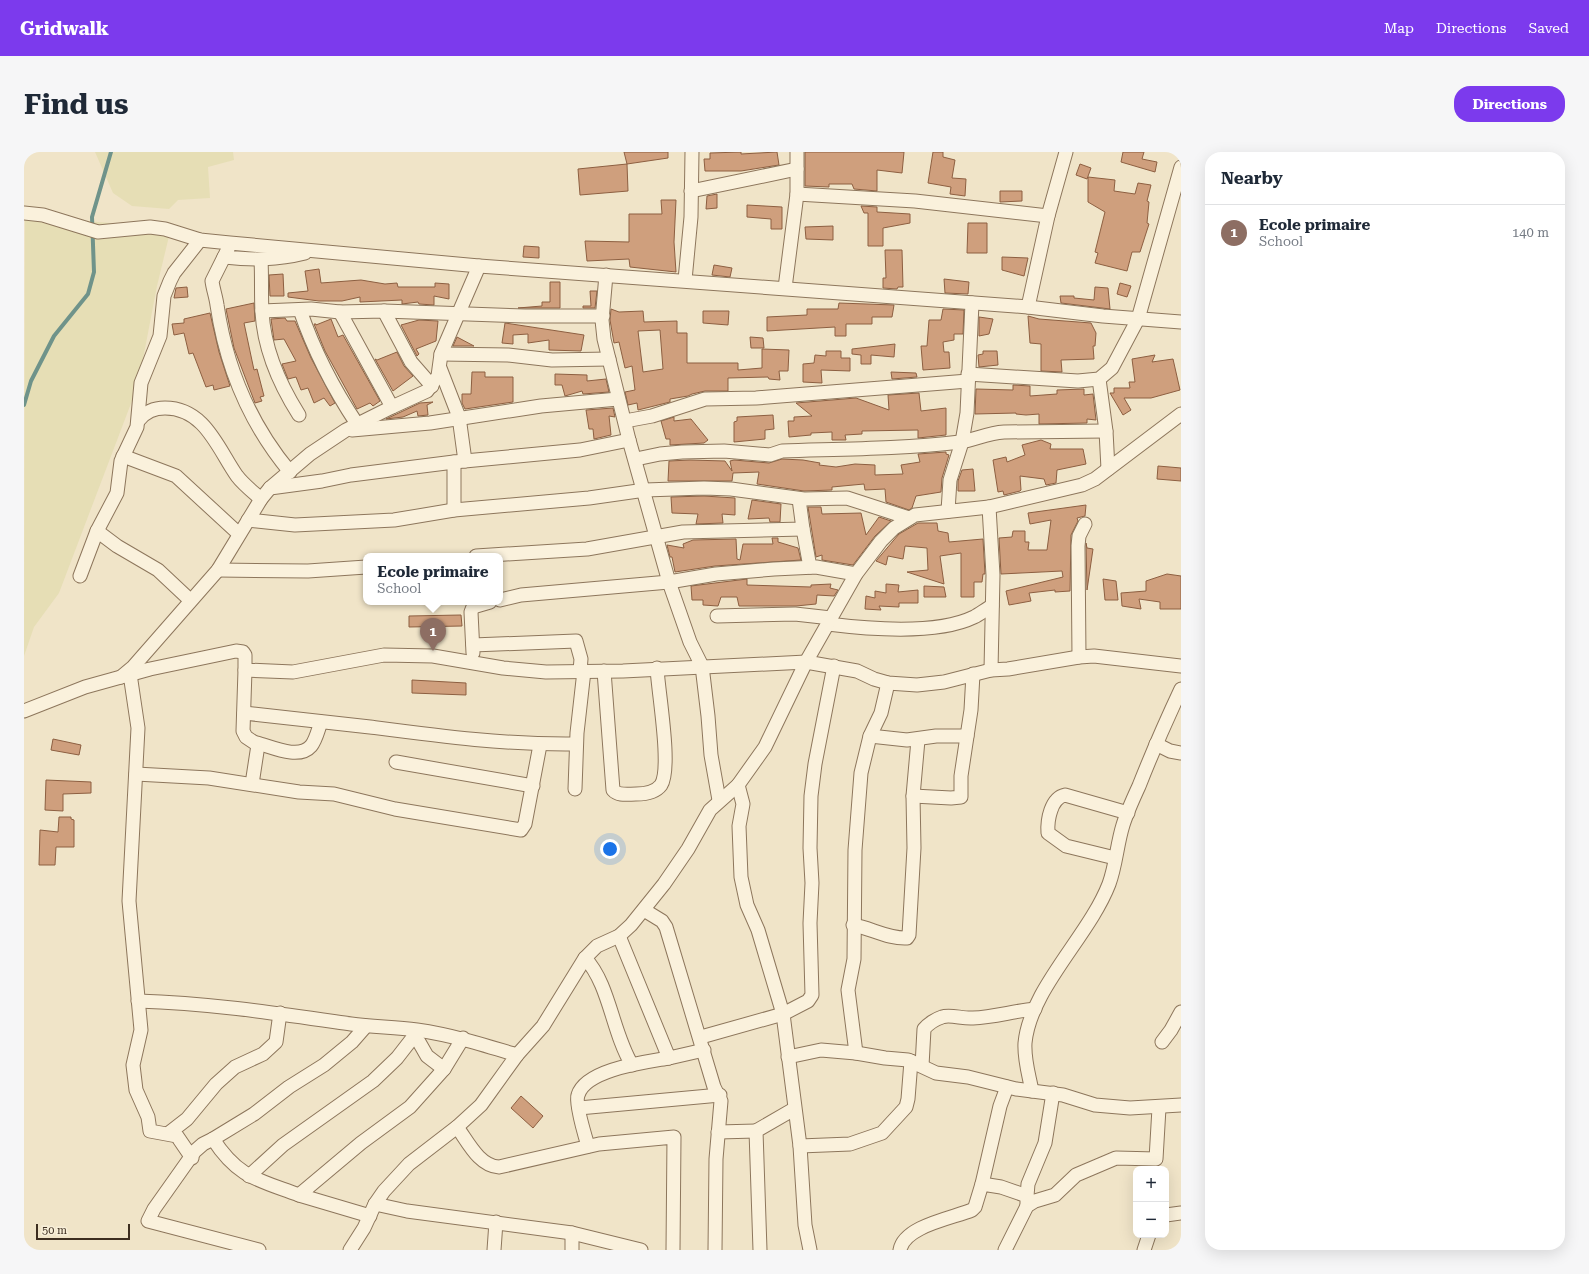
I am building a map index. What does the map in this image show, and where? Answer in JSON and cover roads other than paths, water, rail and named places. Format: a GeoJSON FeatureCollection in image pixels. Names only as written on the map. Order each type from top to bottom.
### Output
{"type":"FeatureCollection","features":[{"type":"Feature","properties":{"kind":"street"},"geometry":{"type":"LineString","coordinates":[[685,280],[691,217],[692,152]]}},
{"type":"Feature","properties":{"kind":"street"},"geometry":{"type":"LineString","coordinates":[[785,288],[797,194],[797,152]]}},
{"type":"Feature","properties":{"kind":"street"},"geometry":{"type":"LineString","coordinates":[[1028,307],[1048,216],[1066,152]]}},
{"type":"Feature","properties":{"kind":"street"},"geometry":{"type":"LineString","coordinates":[[624,421],[652,416],[705,399],[770,397],[968,378],[1078,381],[1099,379],[1112,368],[1138,319],[1181,166]]}},
{"type":"Feature","properties":{"kind":"street"},"geometry":{"type":"LineString","coordinates":[[691,191],[797,169]]}},
{"type":"Feature","properties":{"kind":"street"},"geometry":{"type":"LineString","coordinates":[[797,194],[915,201],[1048,216]]}},
{"type":"Feature","properties":{"kind":"street"},"geometry":{"type":"LineString","coordinates":[[24,213],[43,215],[98,232],[150,227],[165,229],[200,240],[479,266],[685,280],[1028,307],[1138,319],[1181,322]]}},
{"type":"Feature","properties":{"kind":"street"},"geometry":{"type":"LineString","coordinates":[[80,576],[97,531],[117,493],[123,456],[135,434],[139,420],[139,394],[160,336],[164,296],[174,273],[200,240]]}},
{"type":"Feature","properties":{"kind":"street"},"geometry":{"type":"LineString","coordinates":[[230,243],[213,276],[212,286],[218,304],[218,316],[234,375],[244,401],[272,452],[290,472]]}},
{"type":"Feature","properties":{"kind":"street"},"geometry":{"type":"LineString","coordinates":[[224,257],[261,260],[286,258],[317,250]]}},
{"type":"Feature","properties":{"kind":"street"},"geometry":{"type":"LineString","coordinates":[[261,260],[262,311],[265,334],[271,357],[290,400],[299,415]]}},
{"type":"Feature","properties":{"kind":"street"},"geometry":{"type":"LineString","coordinates":[[126,676],[190,600],[218,570],[261,499],[270,488],[310,454],[352,427],[427,391],[432,386],[440,368],[441,354],[479,266]]}},
{"type":"Feature","properties":{"kind":"street"},"geometry":{"type":"LineString","coordinates":[[606,275],[603,316],[604,339],[618,399],[645,490],[669,582],[690,642],[702,666],[708,716],[710,755],[719,800]]}},
{"type":"Feature","properties":{"kind":"street"},"geometry":{"type":"LineString","coordinates":[[948,511],[950,480],[962,442],[967,413],[972,303]]}},
{"type":"Feature","properties":{"kind":"street"},"geometry":{"type":"LineString","coordinates":[[300,310],[315,351],[352,427]]}},
{"type":"Feature","properties":{"kind":"street"},"geometry":{"type":"LineString","coordinates":[[262,311],[322,310],[340,312],[384,311],[525,316],[603,316]]}},
{"type":"Feature","properties":{"kind":"street"},"geometry":{"type":"LineString","coordinates":[[384,311],[411,362],[432,386]]}},
{"type":"Feature","properties":{"kind":"street"},"geometry":{"type":"LineString","coordinates":[[340,312],[392,407]]}},
{"type":"Feature","properties":{"kind":"street"},"geometry":{"type":"LineString","coordinates":[[441,354],[508,355],[552,360],[609,359]]}},
{"type":"Feature","properties":{"kind":"street"},"geometry":{"type":"LineString","coordinates":[[440,368],[459,418],[459,461],[454,510]]}},
{"type":"Feature","properties":{"kind":"street"},"geometry":{"type":"LineString","coordinates":[[1099,379],[1106,431],[1108,469]]}},
{"type":"Feature","properties":{"kind":"street"},"geometry":{"type":"LineString","coordinates":[[352,427],[430,423],[541,406],[618,399]]}},
{"type":"Feature","properties":{"kind":"street"},"geometry":{"type":"LineString","coordinates":[[139,420],[144,413],[160,408],[182,411],[198,418],[238,477],[261,499]]}},
{"type":"Feature","properties":{"kind":"street"},"geometry":{"type":"LineString","coordinates":[[350,1250],[373,1210],[409,1164],[457,1127],[481,1105],[517,1055],[543,1026],[585,958],[597,946],[619,936],[632,925],[688,849],[710,810],[719,800],[738,785],[765,747],[806,662],[856,574],[881,541],[909,518],[922,513],[989,507],[1082,485],[1095,479],[1181,414]]}},
{"type":"Feature","properties":{"kind":"street"},"geometry":{"type":"LineString","coordinates":[[636,459],[660,454],[682,452],[724,451],[770,455],[782,451],[867,449],[962,442],[991,433],[1106,431]]}},
{"type":"Feature","properties":{"kind":"street"},"geometry":{"type":"LineString","coordinates":[[270,488],[316,482],[351,475],[459,461],[580,450],[629,440]]}},
{"type":"Feature","properties":{"kind":"street"},"geometry":{"type":"LineString","coordinates":[[123,456],[176,476],[239,534]]}},
{"type":"Feature","properties":{"kind":"street"},"geometry":{"type":"LineString","coordinates":[[248,520],[279,524],[310,525],[394,520],[454,510],[589,498],[645,490],[731,489],[799,499],[847,498],[909,518]]}},
{"type":"Feature","properties":{"kind":"street"},"geometry":{"type":"LineString","coordinates":[[799,499],[810,567]]}},
{"type":"Feature","properties":{"kind":"street"},"geometry":{"type":"LineString","coordinates":[[989,507],[992,538],[991,670]]}},
{"type":"Feature","properties":{"kind":"street"},"geometry":{"type":"LineString","coordinates":[[1079,657],[1078,546],[1079,536],[1085,524]]}},
{"type":"Feature","properties":{"kind":"street"},"geometry":{"type":"LineString","coordinates":[[503,554],[586,548],[657,536],[699,532],[803,529]]}},
{"type":"Feature","properties":{"kind":"street"},"geometry":{"type":"LineString","coordinates":[[97,531],[117,546],[158,570],[190,600]]}},
{"type":"Feature","properties":{"kind":"street"},"geometry":{"type":"LineString","coordinates":[[218,570],[308,571],[363,567]]}},
{"type":"Feature","properties":{"kind":"street"},"geometry":{"type":"LineString","coordinates":[[503,599],[521,595],[669,582],[716,574],[810,567],[832,569],[856,574]]}},
{"type":"Feature","properties":{"kind":"street"},"geometry":{"type":"LineString","coordinates":[[474,662],[471,612],[473,607],[480,605]]}},
{"type":"Feature","properties":{"kind":"street"},"geometry":{"type":"LineString","coordinates":[[717,616],[795,614],[829,621],[902,628],[932,627],[974,617],[992,606]]}},
{"type":"Feature","properties":{"kind":"street"},"geometry":{"type":"LineString","coordinates":[[473,645],[576,641],[581,659],[582,671],[576,744],[575,789]]}},
{"type":"Feature","properties":{"kind":"street"},"geometry":{"type":"LineString","coordinates":[[24,711],[85,687],[236,651],[243,652],[245,655],[244,734],[257,744],[294,753],[300,752],[312,744],[320,722]]}},
{"type":"Feature","properties":{"kind":"street"},"geometry":{"type":"LineString","coordinates":[[245,670],[293,672],[384,655],[433,656],[503,668],[546,672],[604,671],[806,662],[857,671],[874,679],[888,683],[924,684],[944,682],[991,670],[1008,669],[1079,657],[1094,656],[1181,666]]}},
{"type":"Feature","properties":{"kind":"street"},"geometry":{"type":"LineString","coordinates":[[701,1037],[783,1014],[808,1001],[812,995],[810,923],[812,883],[810,848],[811,796],[815,764],[834,666]]}},
{"type":"Feature","properties":{"kind":"street"},"geometry":{"type":"LineString","coordinates":[[604,671],[613,790],[619,794],[640,794],[655,790],[662,783],[664,774],[665,744],[657,668]]}},
{"type":"Feature","properties":{"kind":"street"},"geometry":{"type":"LineString","coordinates":[[913,796],[960,797],[966,736],[971,710],[973,674]]}},
{"type":"Feature","properties":{"kind":"street"},"geometry":{"type":"LineString","coordinates":[[126,676],[138,723],[129,901],[141,1030],[134,1060],[136,1090],[148,1117],[150,1131],[154,1133],[169,1133],[177,1136],[192,1158]]}},
{"type":"Feature","properties":{"kind":"street"},"geometry":{"type":"LineString","coordinates":[[856,1053],[848,990],[854,962],[853,925],[855,850],[861,773],[870,736],[881,713],[888,683]]}},
{"type":"Feature","properties":{"kind":"street"},"geometry":{"type":"LineString","coordinates":[[1032,1091],[1026,1064],[1025,1049],[1026,1039],[1035,1009],[1050,981],[1094,914],[1109,883],[1123,825],[1156,744],[1181,689]]}},
{"type":"Feature","properties":{"kind":"street"},"geometry":{"type":"LineString","coordinates":[[244,713],[369,727],[453,739],[540,745],[576,744]]}},
{"type":"Feature","properties":{"kind":"street"},"geometry":{"type":"LineString","coordinates":[[870,736],[903,740],[918,740],[936,736],[966,736]]}},
{"type":"Feature","properties":{"kind":"street"},"geometry":{"type":"LineString","coordinates":[[853,925],[876,931],[891,937],[904,938],[909,936],[914,848],[913,796],[918,740]]}},
{"type":"Feature","properties":{"kind":"street"},"geometry":{"type":"LineString","coordinates":[[252,784],[257,744]]}},
{"type":"Feature","properties":{"kind":"street"},"geometry":{"type":"LineString","coordinates":[[1156,744],[1170,751],[1181,753]]}},
{"type":"Feature","properties":{"kind":"street"},"geometry":{"type":"LineString","coordinates":[[136,774],[209,778],[299,792],[334,794],[408,812],[522,830],[524,828],[533,786],[540,745]]}},
{"type":"Feature","properties":{"kind":"street"},"geometry":{"type":"LineString","coordinates":[[396,762],[533,786]]}},
{"type":"Feature","properties":{"kind":"street"},"geometry":{"type":"LineString","coordinates":[[738,785],[743,804],[739,826],[741,877],[747,906],[758,930],[783,1014],[794,1109],[800,1146],[805,1225],[810,1250]]}},
{"type":"Feature","properties":{"kind":"street"},"geometry":{"type":"LineString","coordinates":[[1115,858],[1066,846],[1048,833],[1049,817],[1055,802],[1059,797],[1065,795],[1128,813]]}},
{"type":"Feature","properties":{"kind":"street"},"geometry":{"type":"LineString","coordinates":[[644,910],[665,924],[701,1037],[714,1087],[720,1095],[721,1104],[718,1132],[715,1250]]}},
{"type":"Feature","properties":{"kind":"street"},"geometry":{"type":"LineString","coordinates":[[619,936],[670,1058]]}},
{"type":"Feature","properties":{"kind":"street"},"geometry":{"type":"LineString","coordinates":[[585,958],[597,974],[615,1029],[632,1064]]}},
{"type":"Feature","properties":{"kind":"street"},"geometry":{"type":"LineString","coordinates":[[138,1001],[168,1002],[280,1013],[415,1034],[463,1038],[517,1055]]}},
{"type":"Feature","properties":{"kind":"street"},"geometry":{"type":"LineString","coordinates":[[800,1146],[850,1144],[882,1133],[906,1107],[924,1029],[939,1018],[948,1016],[958,1018],[974,1018],[1035,1009]]}},
{"type":"Feature","properties":{"kind":"street"},"geometry":{"type":"LineString","coordinates":[[1162,1042],[1181,1012]]}},
{"type":"Feature","properties":{"kind":"street"},"geometry":{"type":"LineString","coordinates":[[169,1133],[187,1119],[216,1084],[235,1067],[263,1054],[276,1042],[280,1013]]}},
{"type":"Feature","properties":{"kind":"street"},"geometry":{"type":"LineString","coordinates":[[259,1250],[148,1221],[154,1209],[201,1145],[254,1114],[289,1087],[324,1065],[352,1042],[366,1026]]}},
{"type":"Feature","properties":{"kind":"street"},"geometry":{"type":"LineString","coordinates":[[415,1034],[427,1056],[444,1069]]}},
{"type":"Feature","properties":{"kind":"street"},"geometry":{"type":"LineString","coordinates":[[249,1176],[283,1145],[374,1081],[397,1058],[415,1034]]}},
{"type":"Feature","properties":{"kind":"street"},"geometry":{"type":"LineString","coordinates":[[299,1195],[361,1143],[410,1107],[444,1069],[463,1038]]}},
{"type":"Feature","properties":{"kind":"street"},"geometry":{"type":"LineString","coordinates":[[588,1146],[577,1100],[578,1093],[590,1081],[612,1070],[632,1064],[670,1058],[704,1050]]}},
{"type":"Feature","properties":{"kind":"street"},"geometry":{"type":"LineString","coordinates":[[788,1057],[821,1050],[856,1053],[917,1064],[936,1073],[968,1077],[1007,1087],[1053,1093],[1099,1106],[1159,1108],[1181,1105]]}},
{"type":"Feature","properties":{"kind":"street"},"geometry":{"type":"LineString","coordinates":[[900,1250],[904,1241],[917,1230],[972,1210],[975,1207],[982,1184],[1000,1106],[1007,1087]]}},
{"type":"Feature","properties":{"kind":"street"},"geometry":{"type":"LineString","coordinates":[[1005,1250],[1027,1201],[1028,1184],[1045,1143],[1053,1093]]}},
{"type":"Feature","properties":{"kind":"street"},"geometry":{"type":"LineString","coordinates":[[579,1108],[720,1095]]}},
{"type":"Feature","properties":{"kind":"street"},"geometry":{"type":"LineString","coordinates":[[982,1184],[1001,1188],[1027,1201],[1035,1202],[1055,1195],[1076,1175],[1116,1158],[1156,1164],[1159,1108]]}},
{"type":"Feature","properties":{"kind":"street"},"geometry":{"type":"LineString","coordinates":[[718,1132],[756,1131],[768,1126],[794,1109]]}},
{"type":"Feature","properties":{"kind":"street"},"geometry":{"type":"LineString","coordinates":[[457,1127],[481,1159],[492,1166],[499,1167],[588,1146],[674,1137],[673,1250]]}},
{"type":"Feature","properties":{"kind":"street"},"geometry":{"type":"LineString","coordinates":[[756,1131],[760,1250]]}},
{"type":"Feature","properties":{"kind":"street"},"geometry":{"type":"LineString","coordinates":[[213,1139],[234,1167],[249,1176],[299,1195],[373,1210],[407,1211],[572,1233],[641,1250]]}},
{"type":"Feature","properties":{"kind":"street"},"geometry":{"type":"LineString","coordinates":[[1169,1215],[1181,1213]]}},
{"type":"Feature","properties":{"kind":"street"},"geometry":{"type":"LineString","coordinates":[[494,1250],[496,1222]]}},
{"type":"Feature","properties":{"kind":"street"},"geometry":{"type":"LineString","coordinates":[[572,1233],[572,1250]]}},
{"type":"Feature","properties":{"kind":"street"},"geometry":{"type":"LineString","coordinates":[[1144,1250],[1148,1238]]}},
{"type":"Feature","properties":{"kind":"waterway"},"geometry":{"type":"LineString","coordinates":[[24,405],[31,381],[54,336],[88,294],[94,272],[92,217],[111,152]]}},
{"type":"Feature","properties":{"kind":"place","name":"Ecole primaire"},"geometry":{"type":"Point","coordinates":[433,651]}}]}
